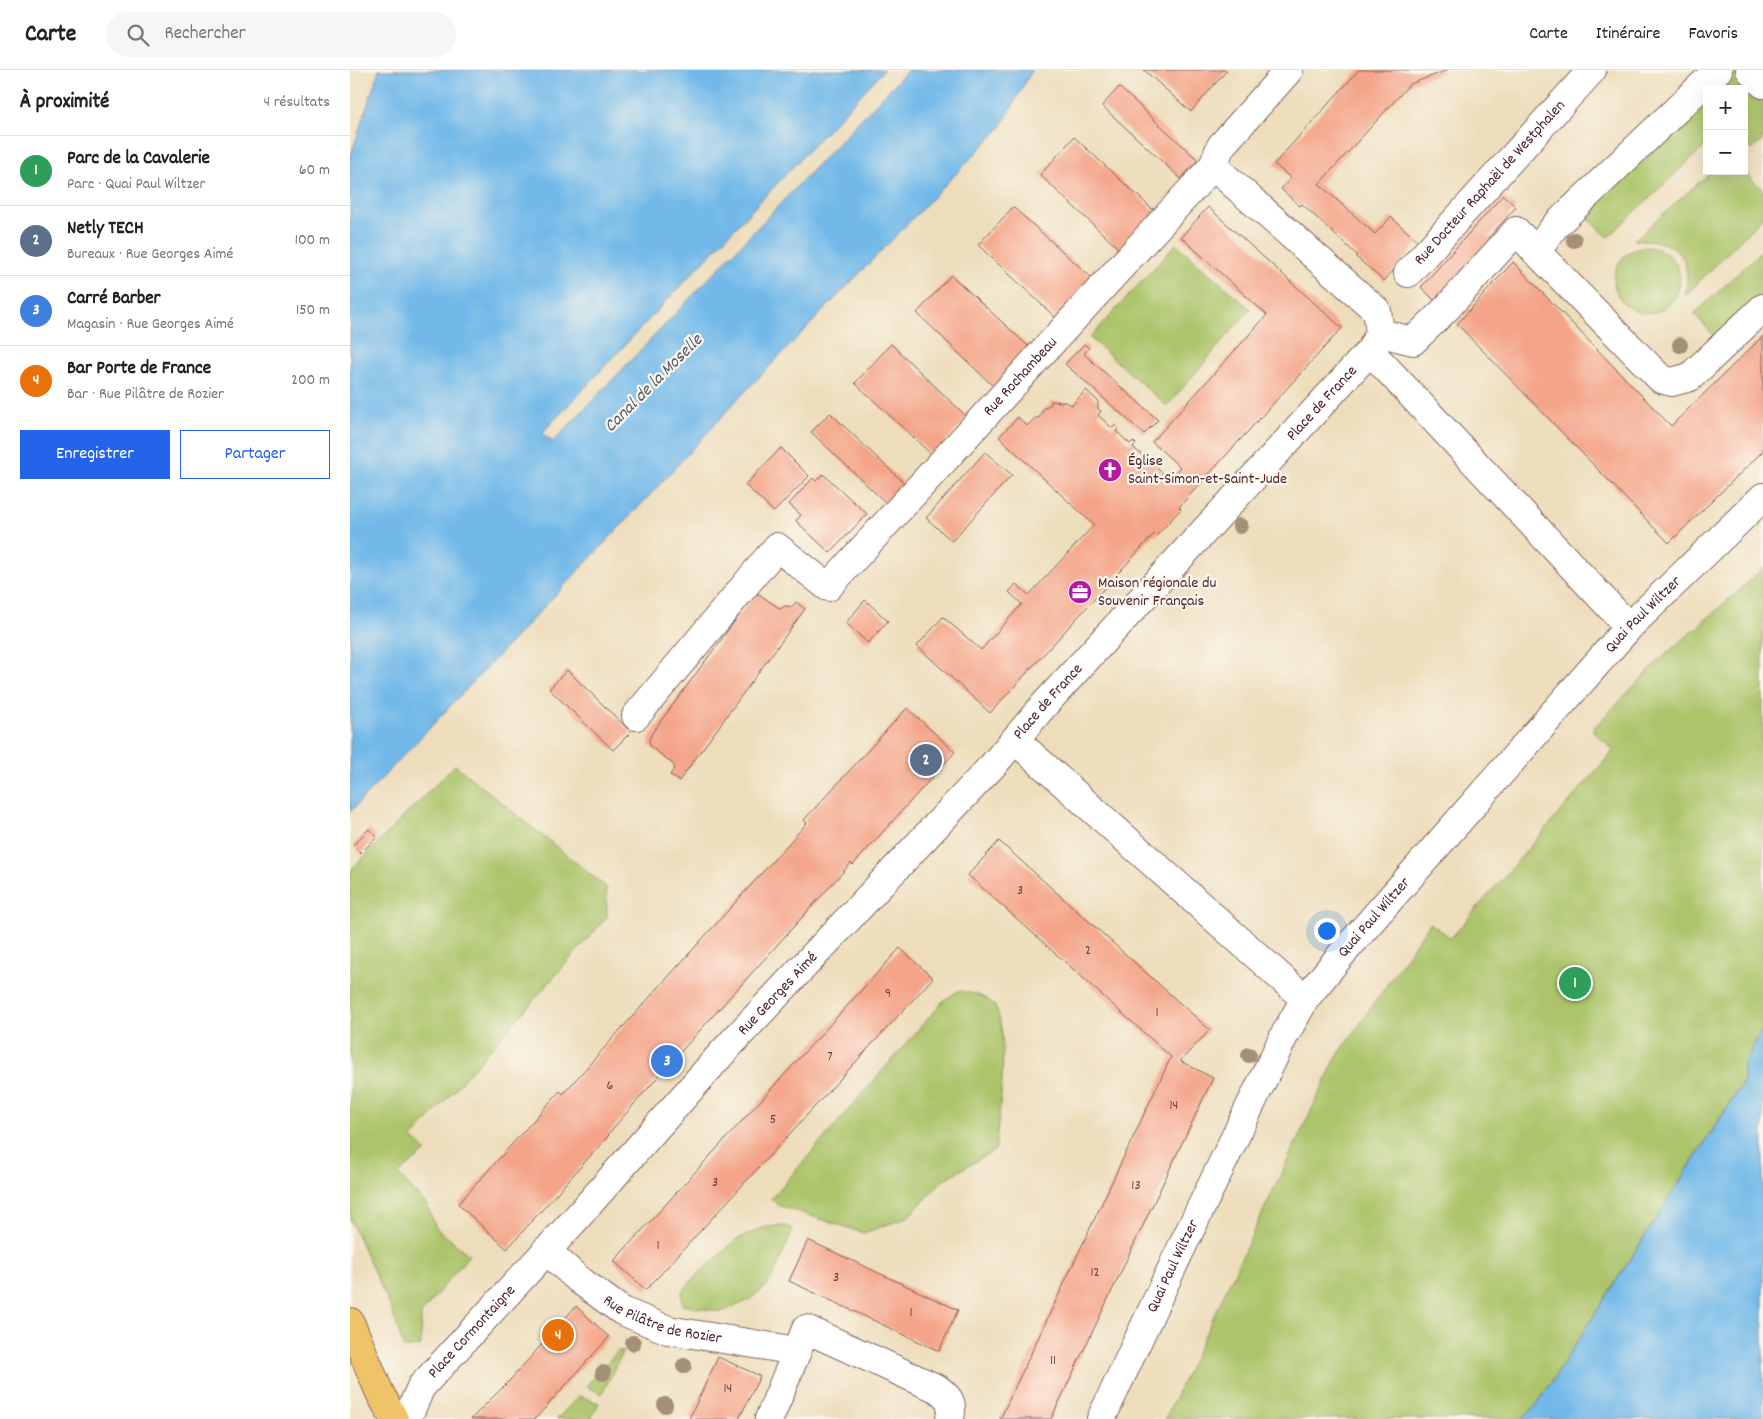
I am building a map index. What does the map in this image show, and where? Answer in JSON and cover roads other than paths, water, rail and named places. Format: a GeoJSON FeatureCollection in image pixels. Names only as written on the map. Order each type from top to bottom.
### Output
{"type":"FeatureCollection","features":[{"type":"Feature","properties":{"kind":"main road"},"geometry":{"type":"LineString","coordinates":[[350,1322],[379,1391],[394,1419]]}},
{"type":"Feature","properties":{"kind":"street","name":"Rue Rochambeau"},"geometry":{"type":"LineString","coordinates":[[636,716],[777,547],[828,587],[1213,166],[1221,146],[1289,70]]}},
{"type":"Feature","properties":{"kind":"street","name":"Rue Docteur Raphaël de Westphalen"},"geometry":{"type":"LineString","coordinates":[[1408,272],[1592,70]]}},
{"type":"Feature","properties":{"kind":"street"},"geometry":{"type":"LineString","coordinates":[[1536,252],[1555,226],[1718,70]]}},
{"type":"Feature","properties":{"kind":"street"},"geometry":{"type":"LineString","coordinates":[[1750,70],[1763,84]]}},
{"type":"Feature","properties":{"kind":"street"},"geometry":{"type":"LineString","coordinates":[[1213,166],[1378,311],[1375,342],[1413,340],[1445,310],[1516,231],[1661,379],[1672,382],[1690,377],[1763,308]]}},
{"type":"Feature","properties":{"kind":"street","name":"Place de France"},"geometry":{"type":"LineString","coordinates":[[1305,1000],[1015,740],[1052,697],[1375,342],[1629,626]]}},
{"type":"Feature","properties":{"kind":"street","name":"Quai Paul Wiltzer"},"geometry":{"type":"LineString","coordinates":[[1101,1419],[1284,1036],[1305,1000],[1341,955],[1629,626],[1763,497]]}},
{"type":"Feature","properties":{"kind":"street","name":"Rue Georges Aimé"},"geometry":{"type":"LineString","coordinates":[[546,1250],[724,1051],[1015,740]]}},
{"type":"Feature","properties":{"kind":"street","name":"Rue Pilâtre de Rozier"},"geometry":{"type":"LineString","coordinates":[[546,1250],[578,1279],[622,1311],[668,1330],[797,1352]]}},
{"type":"Feature","properties":{"kind":"street","name":"Place Cormontaigne"},"geometry":{"type":"LineString","coordinates":[[407,1419],[421,1387],[546,1250]]}},
{"type":"Feature","properties":{"kind":"street"},"geometry":{"type":"LineString","coordinates":[[769,1419],[806,1329],[938,1389],[948,1397],[952,1407],[950,1419]]}},
{"type":"Feature","properties":{"kind":"water","name":"Canal de la Moselle"},"geometry":{"type":"Polygon","coordinates":[[[379,70],[884,70],[542,433],[553,442],[908,70],[1032,70],[1001,127],[737,400],[650,495],[350,812],[350,158],[379,70]]]}},
{"type":"Feature","properties":{"kind":"water"},"geometry":{"type":"Polygon","coordinates":[[[1763,1028],[1763,1419],[1523,1419],[1538,1403],[1743,1083],[1743,1066],[1763,1028]]]}},
{"type":"Feature","properties":{"kind":"place","name":"Église Saint-Simon-et-Saint-Jude"},"geometry":{"type":"Point","coordinates":[1110,470]}},
{"type":"Feature","properties":{"kind":"place","name":"Maison régionale du Souvenir Français"},"geometry":{"type":"Point","coordinates":[1080,592]}},
{"type":"Feature","properties":{"kind":"place","name":"Netly TECH"},"geometry":{"type":"Point","coordinates":[926,760]}},
{"type":"Feature","properties":{"kind":"place","name":"Parc de la Cavalerie"},"geometry":{"type":"Point","coordinates":[1575,983]}},
{"type":"Feature","properties":{"kind":"place","name":"Carré Barber"},"geometry":{"type":"Point","coordinates":[667,1061]}},
{"type":"Feature","properties":{"kind":"place","name":"Bar Porte de France"},"geometry":{"type":"Point","coordinates":[558,1335]}}]}
